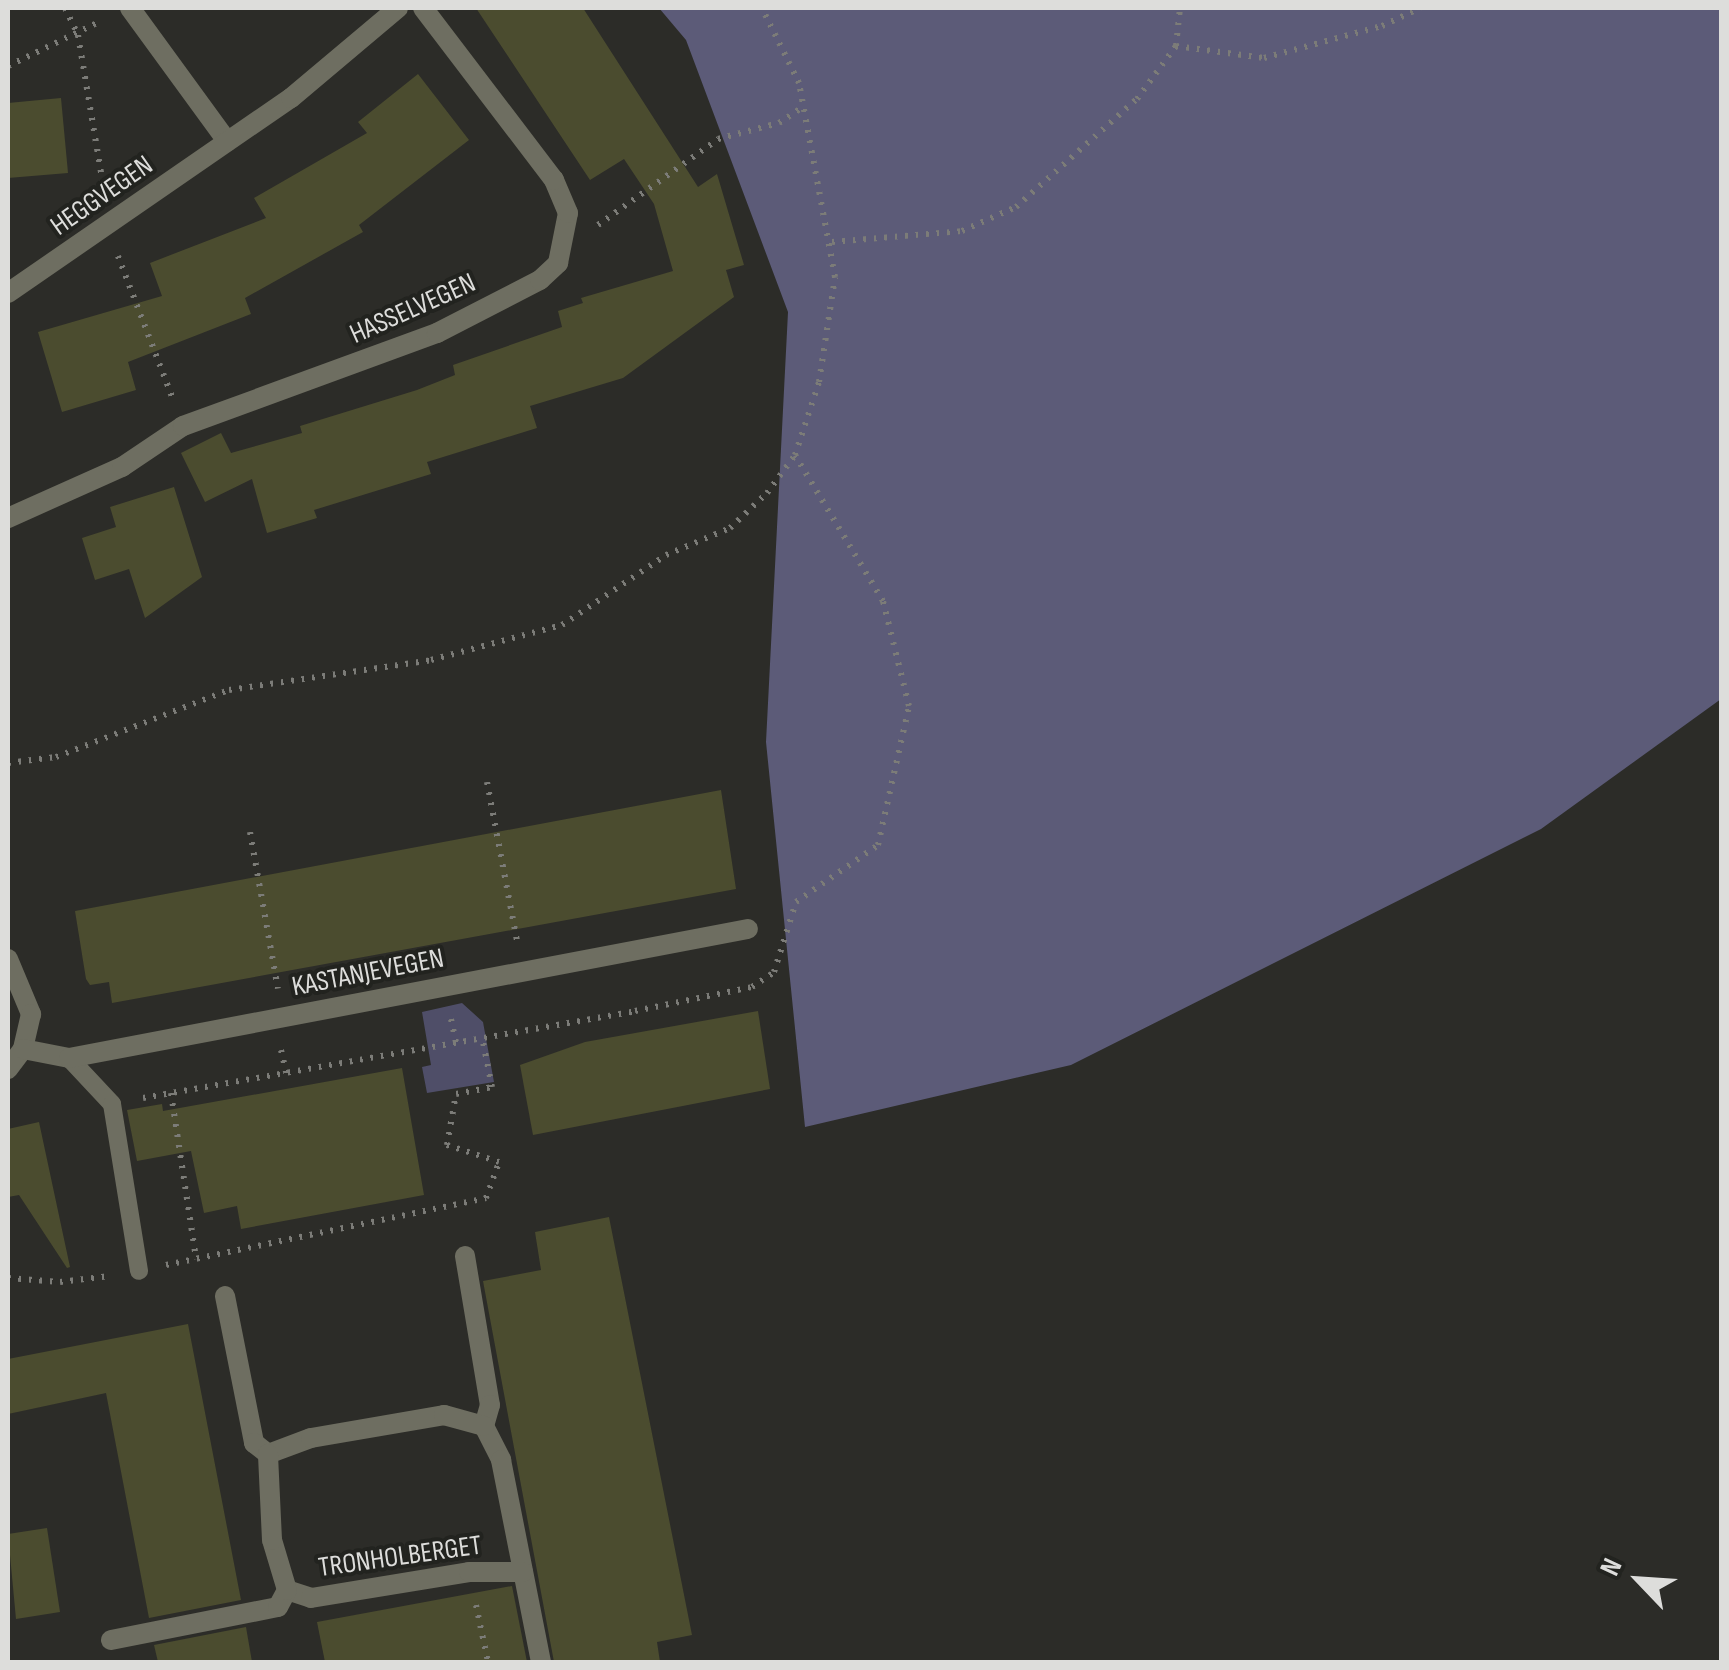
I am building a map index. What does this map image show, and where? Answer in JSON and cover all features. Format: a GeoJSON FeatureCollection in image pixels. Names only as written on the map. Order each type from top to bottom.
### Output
{"type":"FeatureCollection","features":[{"type":"Feature","properties":{"kind":"street"},"geometry":{"type":"LineString","coordinates":[[130,8],[227,140]]}},
{"type":"Feature","properties":{"kind":"street","name":"HEGGVEGEN"},"geometry":{"type":"LineString","coordinates":[[8,294],[291,98],[398,8]]}},
{"type":"Feature","properties":{"kind":"street"},"geometry":{"type":"LineString","coordinates":[[423,8],[554,180],[568,214],[567,243]]}},
{"type":"Feature","properties":{"kind":"street","name":"HASSELVEGEN"},"geometry":{"type":"LineString","coordinates":[[8,518],[122,466],[183,426],[436,333],[540,280],[567,243]]}},
{"type":"Feature","properties":{"kind":"street","name":"KASTANJEVEGEN"},"geometry":{"type":"LineString","coordinates":[[23,1049],[69,1058],[748,930]]}},
{"type":"Feature","properties":{"kind":"street"},"geometry":{"type":"LineString","coordinates":[[8,959],[31,1014],[23,1049],[8,1070]]}},
{"type":"Feature","properties":{"kind":"street","name":"TRONHOLBERGET"},"geometry":{"type":"LineString","coordinates":[[465,1256],[490,1405],[484,1426],[501,1460],[541,1662]]}},
{"type":"Feature","properties":{"kind":"street","name":"TRONHOLBERGET"},"geometry":{"type":"LineString","coordinates":[[112,1640],[278,1607],[287,1590],[272,1540],[268,1454],[254,1443],[226,1296]]}},
{"type":"Feature","properties":{"kind":"street"},"geometry":{"type":"LineString","coordinates":[[268,1454],[312,1438],[444,1415],[484,1426]]}},
{"type":"Feature","properties":{"kind":"street","name":"TRONHOLBERGET"},"geometry":{"type":"LineString","coordinates":[[287,1590],[311,1598],[469,1572],[523,1572]]}},
{"type":"Feature","properties":{"kind":"lane"},"geometry":{"type":"LineString","coordinates":[[69,1058],[112,1104],[139,1271]]}},
{"type":"Feature","properties":{"kind":"path"},"geometry":{"type":"LineString","coordinates":[[64,8],[78,34],[115,247],[183,426]]}},
{"type":"Feature","properties":{"kind":"path"},"geometry":{"type":"LineString","coordinates":[[8,763],[56,757],[229,690],[431,660],[562,625],[666,555],[730,528],[795,455],[829,339],[832,242],[789,53],[762,8]]}},
{"type":"Feature","properties":{"kind":"path"},"geometry":{"type":"LineString","coordinates":[[832,242],[990,222],[1016,207],[1136,99],[1176,46],[1180,8]]}},
{"type":"Feature","properties":{"kind":"path"},"geometry":{"type":"LineString","coordinates":[[1176,46],[1264,58],[1382,26],[1420,8]]}},
{"type":"Feature","properties":{"kind":"path"},"geometry":{"type":"LineString","coordinates":[[8,66],[108,16]]}},
{"type":"Feature","properties":{"kind":"path"},"geometry":{"type":"LineString","coordinates":[[567,243],[718,139],[778,122],[804,106]]}},
{"type":"Feature","properties":{"kind":"path"},"geometry":{"type":"LineString","coordinates":[[112,1104],[752,987],[774,972],[804,893],[878,845],[909,706],[882,600],[795,455]]}},
{"type":"Feature","properties":{"kind":"path"},"geometry":{"type":"LineString","coordinates":[[486,782],[523,972]]}},
{"type":"Feature","properties":{"kind":"path"},"geometry":{"type":"LineString","coordinates":[[250,832],[287,1074]]}},
{"type":"Feature","properties":{"kind":"path"},"geometry":{"type":"LineString","coordinates":[[8,1278],[60,1282],[139,1271],[486,1198],[499,1162],[447,1144],[456,1094],[492,1087],[482,1037]]}},
{"type":"Feature","properties":{"kind":"path"},"geometry":{"type":"LineString","coordinates":[[171,1093],[196,1259]]}},
{"type":"Feature","properties":{"kind":"path"},"geometry":{"type":"LineString","coordinates":[[469,1572],[488,1662]]}},
{"type":"Feature","properties":{"kind":"shaded area"},"geometry":{"type":"Polygon","coordinates":[[[659,8],[1721,8],[1721,699],[1541,829],[1071,1065],[805,1127],[766,742],[788,312],[686,40],[659,8]]]}},
{"type":"Feature","properties":{"kind":"shaded area"},"geometry":{"type":"Polygon","coordinates":[[[462,1003],[483,1022],[494,1082],[427,1093],[422,1067],[431,1065],[422,1012],[462,1003]]]}},
{"type":"Feature","properties":{"kind":"building"},"geometry":{"type":"Polygon","coordinates":[[[476,8],[583,8],[698,187],[717,174],[744,265],[726,270],[734,297],[623,378],[530,406],[537,428],[427,462],[431,474],[314,510],[317,518],[267,533],[252,479],[205,502],[181,453],[221,433],[231,453],[302,433],[300,426],[417,390],[455,375],[453,365],[562,327],[558,311],[583,303],[581,298],[673,271],[654,204],[624,159],[590,180],[476,8]]]}},
{"type":"Feature","properties":{"kind":"building"},"geometry":{"type":"Polygon","coordinates":[[[418,74],[469,140],[359,225],[363,232],[245,298],[251,314],[128,362],[136,390],[62,412],[38,332],[162,296],[150,263],[266,218],[254,198],[367,133],[358,122],[418,74]]]}},
{"type":"Feature","properties":{"kind":"building"},"geometry":{"type":"Polygon","coordinates":[[[61,98],[68,173],[8,178],[8,103],[61,98]]]}},
{"type":"Feature","properties":{"kind":"building"},"geometry":{"type":"Polygon","coordinates":[[[174,487],[202,577],[145,618],[129,569],[95,580],[82,538],[116,527],[110,507],[174,487]]]}},
{"type":"Feature","properties":{"kind":"building"},"geometry":{"type":"Polygon","coordinates":[[[721,790],[736,889],[112,1003],[109,982],[90,985],[86,979],[75,911],[721,790]]]}},
{"type":"Feature","properties":{"kind":"building"},"geometry":{"type":"Polygon","coordinates":[[[758,1011],[770,1089],[533,1135],[520,1065],[585,1042],[758,1011]]]}},
{"type":"Feature","properties":{"kind":"building"},"geometry":{"type":"Polygon","coordinates":[[[402,1068],[424,1195],[241,1229],[237,1206],[204,1213],[191,1151],[137,1161],[127,1110],[162,1104],[163,1111],[402,1068]]]}},
{"type":"Feature","properties":{"kind":"building"},"geometry":{"type":"Polygon","coordinates":[[[39,1122],[70,1267],[67,1268],[19,1195],[8,1197],[8,1129],[39,1122]]]}},
{"type":"Feature","properties":{"kind":"building"},"geometry":{"type":"Polygon","coordinates":[[[609,1217],[692,1635],[657,1642],[660,1662],[554,1662],[483,1281],[541,1270],[535,1232],[609,1217]]]}},
{"type":"Feature","properties":{"kind":"building"},"geometry":{"type":"Polygon","coordinates":[[[188,1324],[241,1600],[149,1618],[106,1393],[8,1414],[8,1359],[188,1324]]]}},
{"type":"Feature","properties":{"kind":"building"},"geometry":{"type":"Polygon","coordinates":[[[47,1528],[60,1612],[16,1619],[8,1534],[47,1528]]]}},
{"type":"Feature","properties":{"kind":"building"},"geometry":{"type":"Polygon","coordinates":[[[512,1586],[527,1662],[325,1662],[317,1622],[512,1586]]]}},
{"type":"Feature","properties":{"kind":"building"},"geometry":{"type":"Polygon","coordinates":[[[246,1627],[252,1662],[158,1662],[154,1645],[246,1627]]]}}]}
